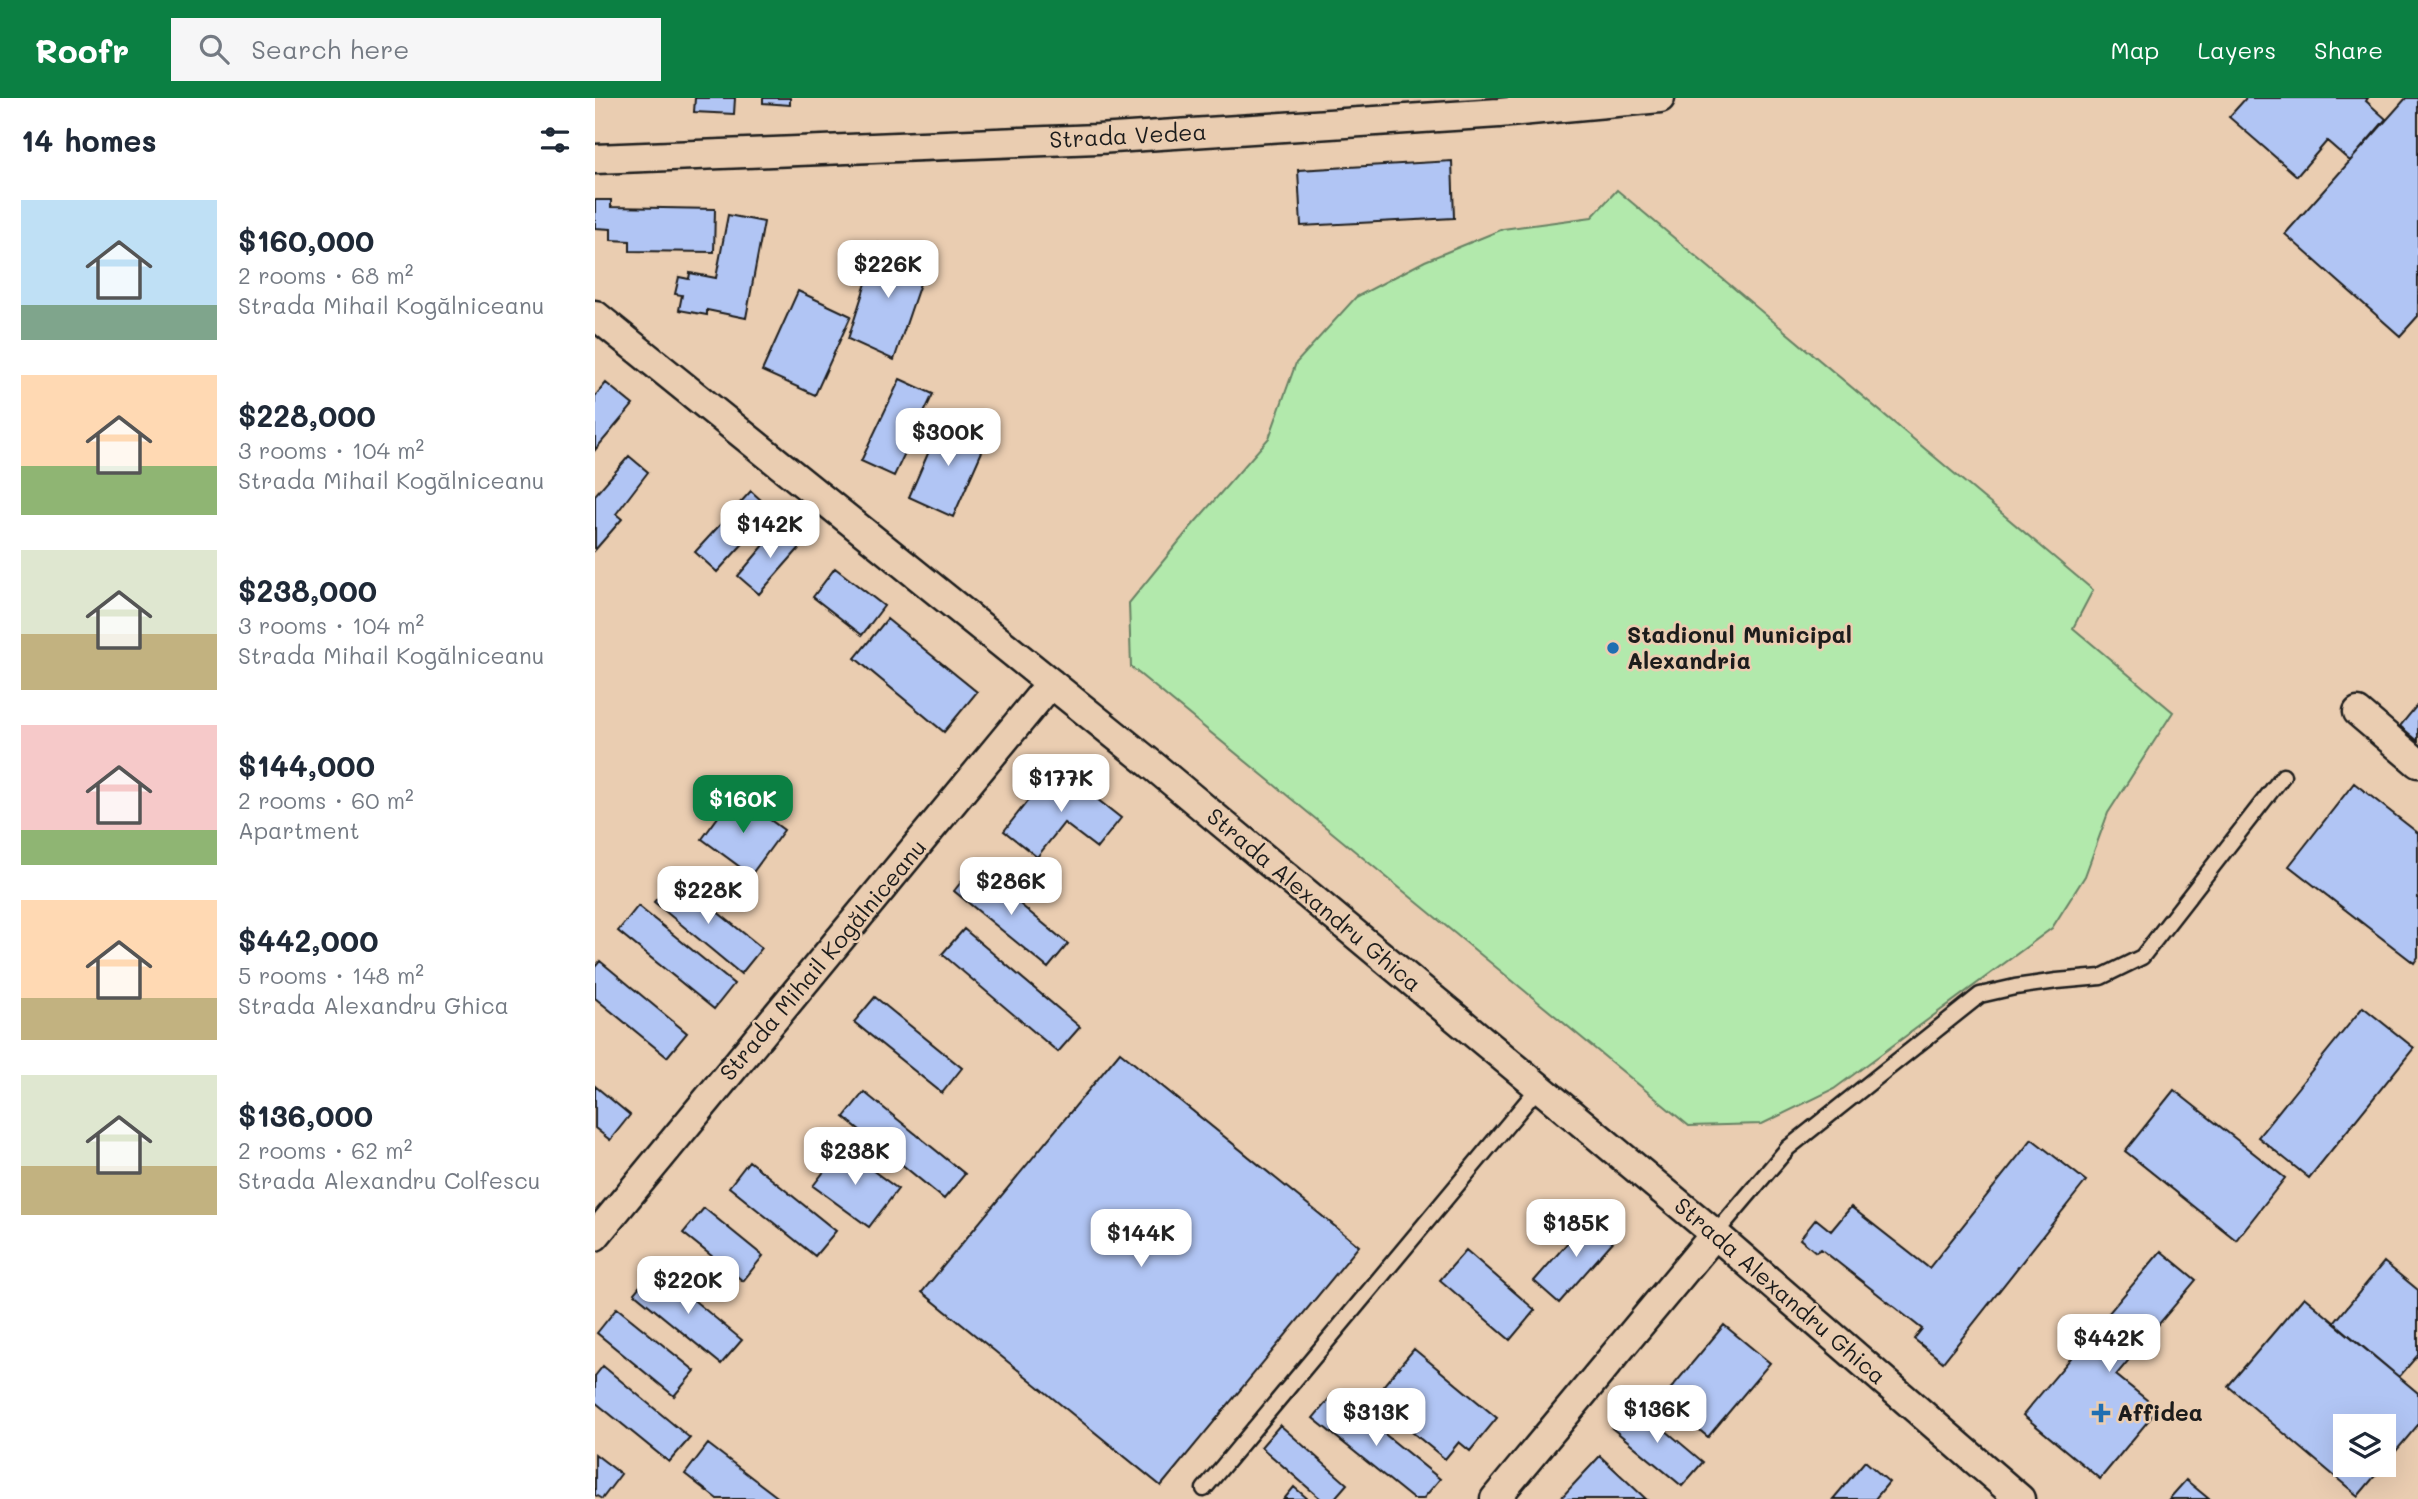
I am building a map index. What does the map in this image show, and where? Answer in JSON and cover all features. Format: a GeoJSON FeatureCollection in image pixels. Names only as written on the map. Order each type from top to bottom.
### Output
{"type":"FeatureCollection","features":[{"type":"Feature","properties":{"kind":"street","name":"Strada Vedea"},"geometry":{"type":"LineString","coordinates":[[595,159],[1098,139],[1485,114],[1660,98]]}},
{"type":"Feature","properties":{"kind":"street","name":"Strada Alexandru Ghica"},"geometry":{"type":"LineString","coordinates":[[595,315],[1051,683],[1539,1087],[1715,1234],[2020,1499]]}},
{"type":"Feature","properties":{"kind":"street","name":"Strada Mihail Kogălniceanu"},"geometry":{"type":"LineString","coordinates":[[595,1236],[1051,683]]}},
{"type":"Feature","properties":{"kind":"street"},"geometry":{"type":"LineString","coordinates":[[2358,712],[2418,763]]}},
{"type":"Feature","properties":{"kind":"street"},"geometry":{"type":"LineString","coordinates":[[1495,1499],[1715,1234]]}},
{"type":"Feature","properties":{"kind":"lane"},"geometry":{"type":"LineString","coordinates":[[1715,1234],[1788,1148],[1980,995],[2057,981],[2101,977],[2142,957],[2283,776]]}},
{"type":"Feature","properties":{"kind":"lane"},"geometry":{"type":"LineString","coordinates":[[1204,1489],[1539,1087]]}},
{"type":"Feature","properties":{"kind":"green space","name":"Stadionul Municipal Alexandria"},"geometry":{"type":"Polygon","coordinates":[[[1617,190],[2093,590],[2073,628],[2173,712],[2108,813],[2085,876],[2052,928],[1834,1089],[1762,1124],[1689,1126],[1131,667],[1129,603],[1269,438],[1296,363],[1356,297],[1425,261],[1503,229],[1592,217],[1617,190]]]}},
{"type":"Feature","properties":{"kind":"building"},"geometry":{"type":"Polygon","coordinates":[[[695,98],[735,98],[734,114],[694,112],[695,98]]]}},
{"type":"Feature","properties":{"kind":"building"},"geometry":{"type":"Polygon","coordinates":[[[763,98],[790,98],[790,105],[763,103],[763,98]]]}},
{"type":"Feature","properties":{"kind":"building"},"geometry":{"type":"Polygon","coordinates":[[[2246,98],[2368,98],[2366,101],[2386,119],[2350,161],[2327,141],[2297,176],[2229,117],[2246,98]]]}},
{"type":"Feature","properties":{"kind":"building"},"geometry":{"type":"Polygon","coordinates":[[[2406,98],[2418,98],[2418,316],[2400,336],[2285,234],[2406,98]]]}},
{"type":"Feature","properties":{"kind":"building"},"geometry":{"type":"Polygon","coordinates":[[[1452,161],[1454,218],[1301,226],[1298,170],[1452,161]]]}},
{"type":"Feature","properties":{"kind":"building"},"geometry":{"type":"Polygon","coordinates":[[[595,200],[611,200],[611,207],[715,209],[714,252],[630,251],[630,241],[611,240],[611,229],[595,228],[595,200]]]}},
{"type":"Feature","properties":{"kind":"building"},"geometry":{"type":"Polygon","coordinates":[[[728,215],[764,222],[746,318],[707,310],[707,315],[679,310],[682,295],[675,294],[679,277],[689,279],[690,273],[716,278],[728,215]]]}},
{"type":"Feature","properties":{"kind":"building"},"geometry":{"type":"Polygon","coordinates":[[[879,243],[928,260],[894,360],[848,339],[879,243]]]}},
{"type":"Feature","properties":{"kind":"building"},"geometry":{"type":"Polygon","coordinates":[[[798,291],[851,316],[815,395],[762,371],[798,291]]]}},
{"type":"Feature","properties":{"kind":"building"},"geometry":{"type":"Polygon","coordinates":[[[900,379],[933,394],[894,476],[861,461],[900,379]]]}},
{"type":"Feature","properties":{"kind":"building"},"geometry":{"type":"Polygon","coordinates":[[[606,383],[633,405],[595,450],[595,396],[606,383]]]}},
{"type":"Feature","properties":{"kind":"building"},"geometry":{"type":"Polygon","coordinates":[[[943,419],[988,438],[953,517],[909,497],[943,419]]]}},
{"type":"Feature","properties":{"kind":"building"},"geometry":{"type":"Polygon","coordinates":[[[629,456],[648,472],[616,514],[622,519],[595,550],[595,495],[629,456]]]}},
{"type":"Feature","properties":{"kind":"building"},"geometry":{"type":"Polygon","coordinates":[[[751,491],[773,511],[717,572],[695,552],[751,491]]]}},
{"type":"Feature","properties":{"kind":"building"},"geometry":{"type":"Polygon","coordinates":[[[781,525],[803,544],[759,594],[738,576],[781,525]]]}},
{"type":"Feature","properties":{"kind":"building"},"geometry":{"type":"Polygon","coordinates":[[[835,568],[884,606],[862,635],[813,597],[835,568]]]}},
{"type":"Feature","properties":{"kind":"building"},"geometry":{"type":"Polygon","coordinates":[[[887,619],[977,692],[944,732],[855,658],[887,619]]]}},
{"type":"Feature","properties":{"kind":"building"},"geometry":{"type":"Polygon","coordinates":[[[2418,704],[2418,741],[2400,726],[2418,704]]]}},
{"type":"Feature","properties":{"kind":"building"},"geometry":{"type":"Polygon","coordinates":[[[1055,766],[1121,818],[1097,848],[1064,823],[1037,857],[1004,831],[1055,766]]]}},
{"type":"Feature","properties":{"kind":"building"},"geometry":{"type":"Polygon","coordinates":[[[2354,783],[2418,833],[2418,957],[2414,963],[2289,866],[2354,783]]]}},
{"type":"Feature","properties":{"kind":"building"},"geometry":{"type":"Polygon","coordinates":[[[735,794],[784,830],[751,875],[702,839],[735,794]]]}},
{"type":"Feature","properties":{"kind":"building"},"geometry":{"type":"Polygon","coordinates":[[[974,866],[1068,944],[1048,968],[954,891],[974,866]]]}},
{"type":"Feature","properties":{"kind":"building"},"geometry":{"type":"Polygon","coordinates":[[[675,878],[762,948],[741,974],[654,902],[675,878]]]}},
{"type":"Feature","properties":{"kind":"building"},"geometry":{"type":"Polygon","coordinates":[[[638,906],[734,984],[714,1009],[618,931],[638,906]]]}},
{"type":"Feature","properties":{"kind":"building"},"geometry":{"type":"Polygon","coordinates":[[[964,929],[1080,1027],[1058,1052],[942,954],[964,929]]]}},
{"type":"Feature","properties":{"kind":"building"},"geometry":{"type":"Polygon","coordinates":[[[600,961],[687,1033],[667,1057],[595,998],[595,967],[600,961]]]}},
{"type":"Feature","properties":{"kind":"building"},"geometry":{"type":"Polygon","coordinates":[[[875,997],[962,1068],[942,1093],[854,1022],[875,997]]]}},
{"type":"Feature","properties":{"kind":"building"},"geometry":{"type":"Polygon","coordinates":[[[2363,1007],[2414,1048],[2309,1178],[2258,1137],[2363,1007]]]}},
{"type":"Feature","properties":{"kind":"building"},"geometry":{"type":"Polygon","coordinates":[[[1120,1052],[1359,1246],[1161,1486],[922,1292],[1120,1052]]]}},
{"type":"Feature","properties":{"kind":"building"},"geometry":{"type":"Polygon","coordinates":[[[595,1086],[630,1115],[610,1140],[595,1128],[595,1086]]]}},
{"type":"Feature","properties":{"kind":"building"},"geometry":{"type":"Polygon","coordinates":[[[2174,1090],[2285,1178],[2236,1240],[2125,1151],[2174,1090]]]}},
{"type":"Feature","properties":{"kind":"building"},"geometry":{"type":"Polygon","coordinates":[[[864,1092],[965,1174],[944,1199],[844,1117],[864,1092]]]}},
{"type":"Feature","properties":{"kind":"building"},"geometry":{"type":"Polygon","coordinates":[[[2032,1139],[2086,1181],[1943,1362],[1914,1339],[1922,1329],[1821,1249],[1816,1252],[1800,1239],[1816,1219],[1831,1231],[1851,1207],[1929,1268],[2032,1139]]]}},
{"type":"Feature","properties":{"kind":"building"},"geometry":{"type":"Polygon","coordinates":[[[842,1148],[898,1189],[869,1227],[813,1186],[842,1148]]]}},
{"type":"Feature","properties":{"kind":"building"},"geometry":{"type":"Polygon","coordinates":[[[749,1161],[836,1231],[815,1256],[729,1187],[749,1161]]]}},
{"type":"Feature","properties":{"kind":"building"},"geometry":{"type":"Polygon","coordinates":[[[704,1208],[763,1256],[743,1281],[683,1233],[704,1208]]]}},
{"type":"Feature","properties":{"kind":"building"},"geometry":{"type":"Polygon","coordinates":[[[1592,1215],[1617,1237],[1559,1303],[1534,1281],[1592,1215]]]}},
{"type":"Feature","properties":{"kind":"building"},"geometry":{"type":"Polygon","coordinates":[[[1466,1250],[1535,1310],[1510,1340],[1440,1280],[1466,1250]]]}},
{"type":"Feature","properties":{"kind":"building"},"geometry":{"type":"Polygon","coordinates":[[[2161,1251],[2196,1280],[2116,1375],[2158,1409],[2100,1479],[2023,1415],[2161,1251]]]}},
{"type":"Feature","properties":{"kind":"building"},"geometry":{"type":"Polygon","coordinates":[[[2384,1262],[2418,1290],[2418,1355],[2399,1377],[2334,1323],[2384,1262]]]}},
{"type":"Feature","properties":{"kind":"building"},"geometry":{"type":"Polygon","coordinates":[[[655,1268],[742,1340],[721,1364],[634,1293],[655,1268]]]}},
{"type":"Feature","properties":{"kind":"building"},"geometry":{"type":"Polygon","coordinates":[[[2304,1297],[2418,1393],[2418,1425],[2396,1451],[2396,1414],[2333,1414],[2333,1475],[2228,1386],[2304,1297]]]}},
{"type":"Feature","properties":{"kind":"building"},"geometry":{"type":"Polygon","coordinates":[[[617,1308],[695,1371],[674,1396],[597,1333],[617,1308]]]}},
{"type":"Feature","properties":{"kind":"building"},"geometry":{"type":"Polygon","coordinates":[[[1724,1325],[1770,1363],[1708,1437],[1662,1399],[1724,1325]]]}},
{"type":"Feature","properties":{"kind":"building"},"geometry":{"type":"Polygon","coordinates":[[[1414,1349],[1497,1418],[1470,1451],[1459,1442],[1445,1459],[1412,1432],[1423,1418],[1383,1386],[1414,1349]]]}},
{"type":"Feature","properties":{"kind":"building"},"geometry":{"type":"Polygon","coordinates":[[[603,1366],[690,1438],[669,1462],[595,1402],[595,1376],[603,1366]]]}},
{"type":"Feature","properties":{"kind":"building"},"geometry":{"type":"Polygon","coordinates":[[[1334,1393],[1440,1479],[1423,1499],[1413,1499],[1313,1418],[1334,1393]]]}},
{"type":"Feature","properties":{"kind":"building"},"geometry":{"type":"Polygon","coordinates":[[[1633,1403],[1703,1462],[1682,1486],[1612,1428],[1633,1403]]]}},
{"type":"Feature","properties":{"kind":"building"},"geometry":{"type":"Polygon","coordinates":[[[1280,1425],[1347,1484],[1334,1499],[1321,1499],[1261,1447],[1280,1425]]]}},
{"type":"Feature","properties":{"kind":"building"},"geometry":{"type":"Polygon","coordinates":[[[708,1444],[780,1499],[717,1499],[685,1474],[708,1444]]]}},
{"type":"Feature","properties":{"kind":"building"},"geometry":{"type":"Polygon","coordinates":[[[595,1454],[621,1474],[602,1499],[595,1495],[595,1454]]]}},
{"type":"Feature","properties":{"kind":"building"},"geometry":{"type":"Polygon","coordinates":[[[1600,1456],[1646,1499],[1560,1499],[1600,1456]]]}},
{"type":"Feature","properties":{"kind":"building"},"geometry":{"type":"Polygon","coordinates":[[[1865,1461],[1889,1482],[1875,1499],[1833,1499],[1865,1461]]]}},
{"type":"Feature","properties":{"kind":"building"},"geometry":{"type":"Polygon","coordinates":[[[2336,1477],[2374,1477],[2358,1496],[2336,1477]]]}},
{"type":"Feature","properties":{"kind":"building"},"geometry":{"type":"Polygon","coordinates":[[[2186,1480],[2209,1499],[2169,1499],[2186,1480]]]}},
{"type":"Feature","properties":{"kind":"building"},"geometry":{"type":"Polygon","coordinates":[[[1294,1487],[1308,1499],[1284,1499],[1294,1487]]]}},
{"type":"Feature","properties":{"kind":"place","name":"Stadionul Municipal Alexandria"},"geometry":{"type":"Point","coordinates":[1613,648]}},
{"type":"Feature","properties":{"kind":"place","name":"Affidea"},"geometry":{"type":"Point","coordinates":[2101,1413]}}]}
